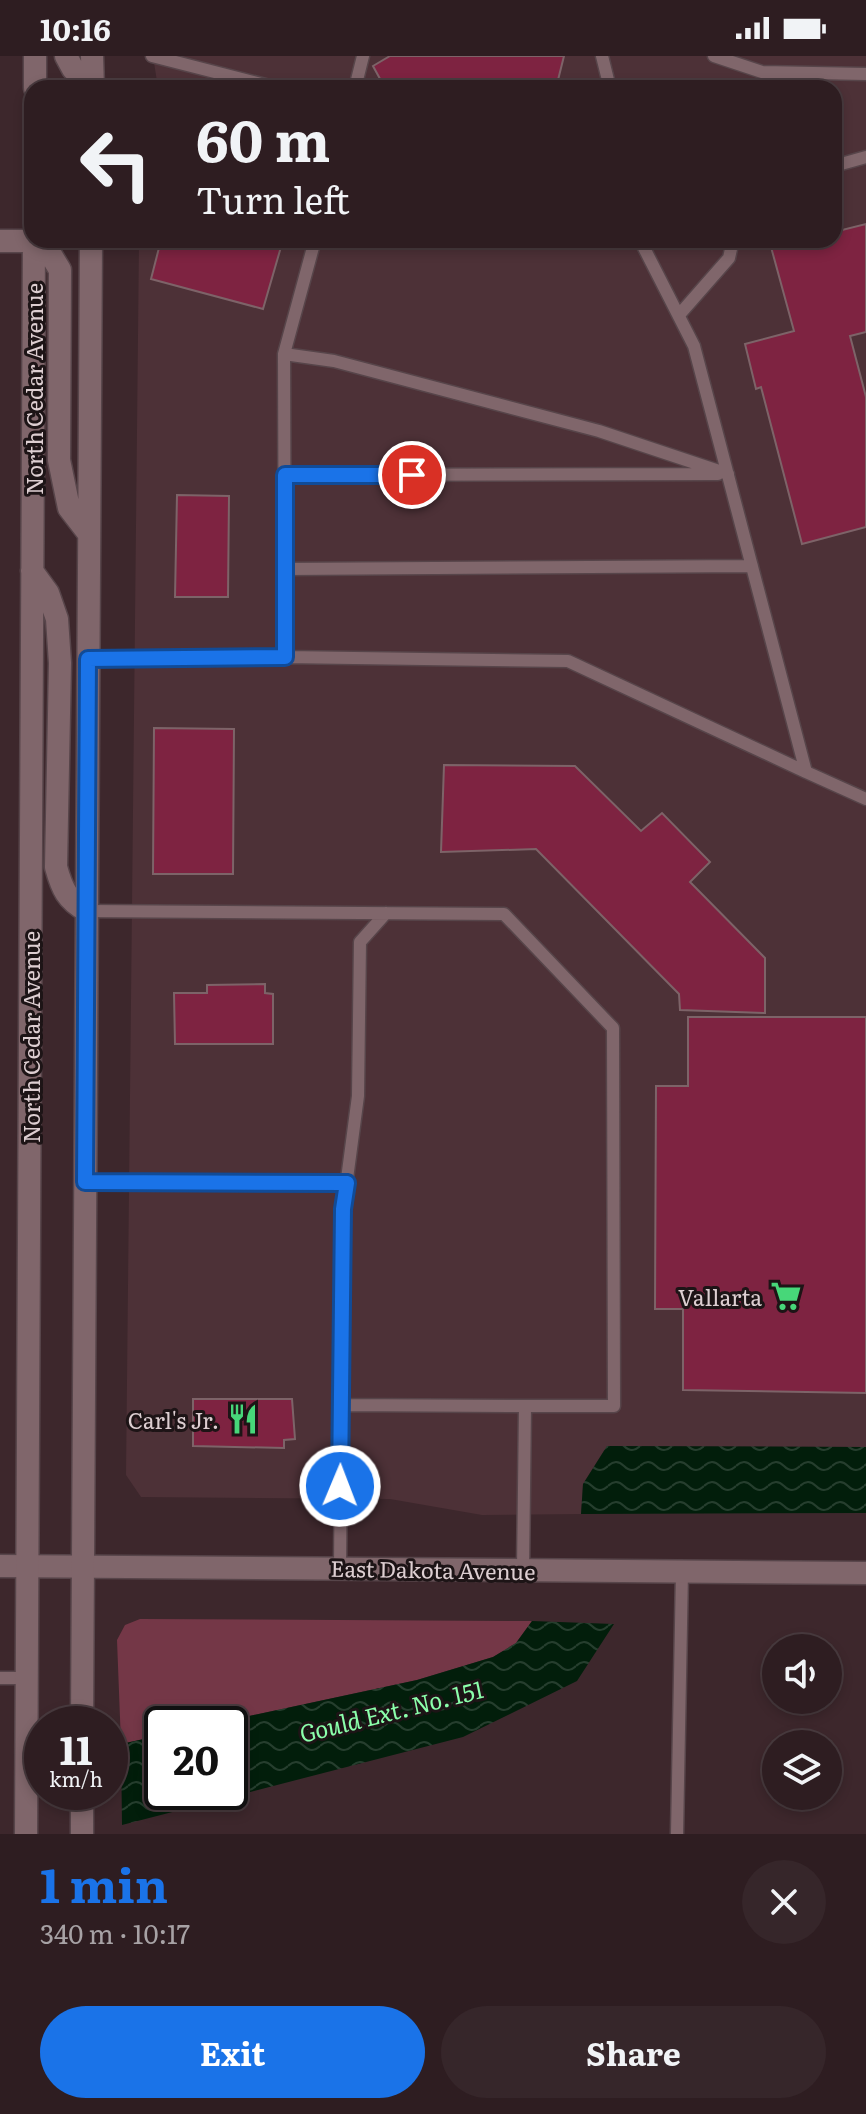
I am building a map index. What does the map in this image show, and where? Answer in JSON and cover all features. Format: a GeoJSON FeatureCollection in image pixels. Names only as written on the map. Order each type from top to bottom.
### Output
{"type":"FeatureCollection","features":[{"type":"Feature","properties":{"kind":"main road"},"geometry":{"type":"LineString","coordinates":[[35,56],[35,80]]}},
{"type":"Feature","properties":{"kind":"main road"},"geometry":{"type":"LineString","coordinates":[[66,56],[84,80]]}},
{"type":"Feature","properties":{"kind":"main road"},"geometry":{"type":"LineString","coordinates":[[92,56],[92,80]]}},
{"type":"Feature","properties":{"kind":"main road"},"geometry":{"type":"LineString","coordinates":[[0,241],[24,240]]}},
{"type":"Feature","properties":{"kind":"main road","name":"North Cedar Avenue"},"geometry":{"type":"LineString","coordinates":[[26,1834],[34,248]]}},
{"type":"Feature","properties":{"kind":"main road"},"geometry":{"type":"LineString","coordinates":[[43,248],[60,270],[59,460],[69,508],[89,534]]}},
{"type":"Feature","properties":{"kind":"main road"},"geometry":{"type":"LineString","coordinates":[[82,1706],[91,248]]}},
{"type":"Feature","properties":{"kind":"main road"},"geometry":{"type":"LineString","coordinates":[[32,571],[48,593],[57,619],[60,663],[56,867],[62,889],[72,903],[87,911]]}},
{"type":"Feature","properties":{"kind":"main road","name":"East Dakota Avenue"},"geometry":{"type":"LineString","coordinates":[[0,1566],[866,1573]]}},
{"type":"Feature","properties":{"kind":"main road"},"geometry":{"type":"LineString","coordinates":[[82,1810],[82,1834]]}},
{"type":"Feature","properties":{"kind":"lane"},"geometry":{"type":"LineString","coordinates":[[152,56],[246,80]]}},
{"type":"Feature","properties":{"kind":"lane"},"geometry":{"type":"LineString","coordinates":[[357,80],[363,56]]}},
{"type":"Feature","properties":{"kind":"lane"},"geometry":{"type":"LineString","coordinates":[[602,56],[608,80]]}},
{"type":"Feature","properties":{"kind":"lane"},"geometry":{"type":"LineString","coordinates":[[714,56],[762,72],[866,74]]}},
{"type":"Feature","properties":{"kind":"lane"},"geometry":{"type":"LineString","coordinates":[[842,164],[866,157]]}},
{"type":"Feature","properties":{"kind":"lane"},"geometry":{"type":"LineString","coordinates":[[285,657],[284,354],[313,248]]}},
{"type":"Feature","properties":{"kind":"lane"},"geometry":{"type":"LineString","coordinates":[[644,248],[694,346],[806,772]]}},
{"type":"Feature","properties":{"kind":"lane"},"geometry":{"type":"LineString","coordinates":[[679,315],[729,258],[731,248]]}},
{"type":"Feature","properties":{"kind":"lane"},"geometry":{"type":"LineString","coordinates":[[284,354],[334,361],[599,431],[728,474]]}},
{"type":"Feature","properties":{"kind":"lane"},"geometry":{"type":"LineString","coordinates":[[285,475],[728,474]]}},
{"type":"Feature","properties":{"kind":"lane"},"geometry":{"type":"LineString","coordinates":[[285,569],[752,566]]}},
{"type":"Feature","properties":{"kind":"lane"},"geometry":{"type":"LineString","coordinates":[[88,659],[285,657],[568,661],[866,799]]}},
{"type":"Feature","properties":{"kind":"lane"},"geometry":{"type":"LineString","coordinates":[[87,911],[504,914],[613,1028],[614,1406],[341,1405]]}},
{"type":"Feature","properties":{"kind":"lane"},"geometry":{"type":"LineString","coordinates":[[340,1568],[343,1209],[358,1096],[360,942],[386,913]]}},
{"type":"Feature","properties":{"kind":"lane"},"geometry":{"type":"LineString","coordinates":[[85,1182],[347,1183]]}},
{"type":"Feature","properties":{"kind":"lane"},"geometry":{"type":"LineString","coordinates":[[523,1570],[525,1406]]}},
{"type":"Feature","properties":{"kind":"lane"},"geometry":{"type":"LineString","coordinates":[[677,1834],[682,1572]]}},
{"type":"Feature","properties":{"kind":"lane"},"geometry":{"type":"LineString","coordinates":[[0,1678],[27,1678]]}},
{"type":"Feature","properties":{"kind":"shaded area"},"geometry":{"type":"Polygon","coordinates":[[[153,56],[866,56],[866,1447],[607,1446],[583,1484],[581,1514],[482,1515],[390,1499],[141,1497],[126,1475],[139,248],[842,248],[842,80],[157,80],[153,56]]]}},
{"type":"Feature","properties":{"kind":"shaded area"},"geometry":{"type":"Polygon","coordinates":[[[140,1619],[532,1621],[516,1643],[493,1657],[417,1680],[248,1716],[248,1706],[144,1706],[144,1739],[128,1742],[128,1706],[120,1706],[117,1640],[125,1625],[140,1619]]]}},
{"type":"Feature","properties":{"kind":"water"},"geometry":{"type":"Polygon","coordinates":[[[607,1446],[866,1447],[866,1513],[581,1514],[583,1484],[607,1446]]]}},
{"type":"Feature","properties":{"kind":"water","name":"Gould Ext. No. 151"},"geometry":{"type":"Polygon","coordinates":[[[532,1621],[614,1624],[577,1681],[463,1737],[248,1792],[248,1716],[417,1680],[493,1657],[516,1643],[532,1621]]]}},
{"type":"Feature","properties":{"kind":"water"},"geometry":{"type":"Polygon","coordinates":[[[144,1739],[144,1810],[180,1810],[122,1825],[122,1810],[128,1810],[128,1742],[144,1739]]]}},
{"type":"Feature","properties":{"kind":"building"},"geometry":{"type":"Polygon","coordinates":[[[390,56],[564,56],[558,80],[381,80],[373,66],[390,56]]]}},
{"type":"Feature","properties":{"kind":"building"},"geometry":{"type":"Polygon","coordinates":[[[866,224],[866,332],[850,336],[866,397],[866,527],[802,544],[761,387],[756,389],[745,344],[794,331],[771,248],[842,248],[842,230],[866,224]]]}},
{"type":"Feature","properties":{"kind":"building"},"geometry":{"type":"Polygon","coordinates":[[[159,248],[281,248],[263,309],[151,279],[159,248]]]}},
{"type":"Feature","properties":{"kind":"building"},"geometry":{"type":"Polygon","coordinates":[[[177,495],[229,496],[228,597],[175,597],[177,495]]]}},
{"type":"Feature","properties":{"kind":"building"},"geometry":{"type":"Polygon","coordinates":[[[154,728],[234,729],[233,874],[153,874],[154,728]]]}},
{"type":"Feature","properties":{"kind":"building"},"geometry":{"type":"Polygon","coordinates":[[[444,765],[575,766],[641,831],[662,813],[710,862],[690,882],[765,958],[765,1013],[680,1010],[679,994],[536,849],[441,852],[444,765]]]}},
{"type":"Feature","properties":{"kind":"building"},"geometry":{"type":"Polygon","coordinates":[[[265,984],[265,993],[273,994],[273,1044],[175,1044],[174,993],[207,993],[207,985],[265,984]]]}},
{"type":"Feature","properties":{"kind":"building"},"geometry":{"type":"Polygon","coordinates":[[[688,1017],[866,1017],[866,1393],[683,1390],[683,1309],[655,1309],[656,1086],[688,1086],[688,1017]]]}},
{"type":"Feature","properties":{"kind":"building","name":"Carl's Jr."},"geometry":{"type":"Polygon","coordinates":[[[193,1399],[292,1399],[295,1439],[284,1440],[284,1448],[193,1446],[193,1399]]]}},
{"type":"Feature","properties":{"kind":"place","name":"Vallarta"},"geometry":{"type":"Point","coordinates":[786,1296]}},
{"type":"Feature","properties":{"kind":"place","name":"Carl's Jr."},"geometry":{"type":"Point","coordinates":[243,1419]}},
{"type":"Feature","properties":{"kind":"route"},"geometry":{"type":"LineString","coordinates":[[340,1486],[343,1209],[347,1183],[85,1182],[88,659],[285,657],[285,475],[412,475]]}}]}
